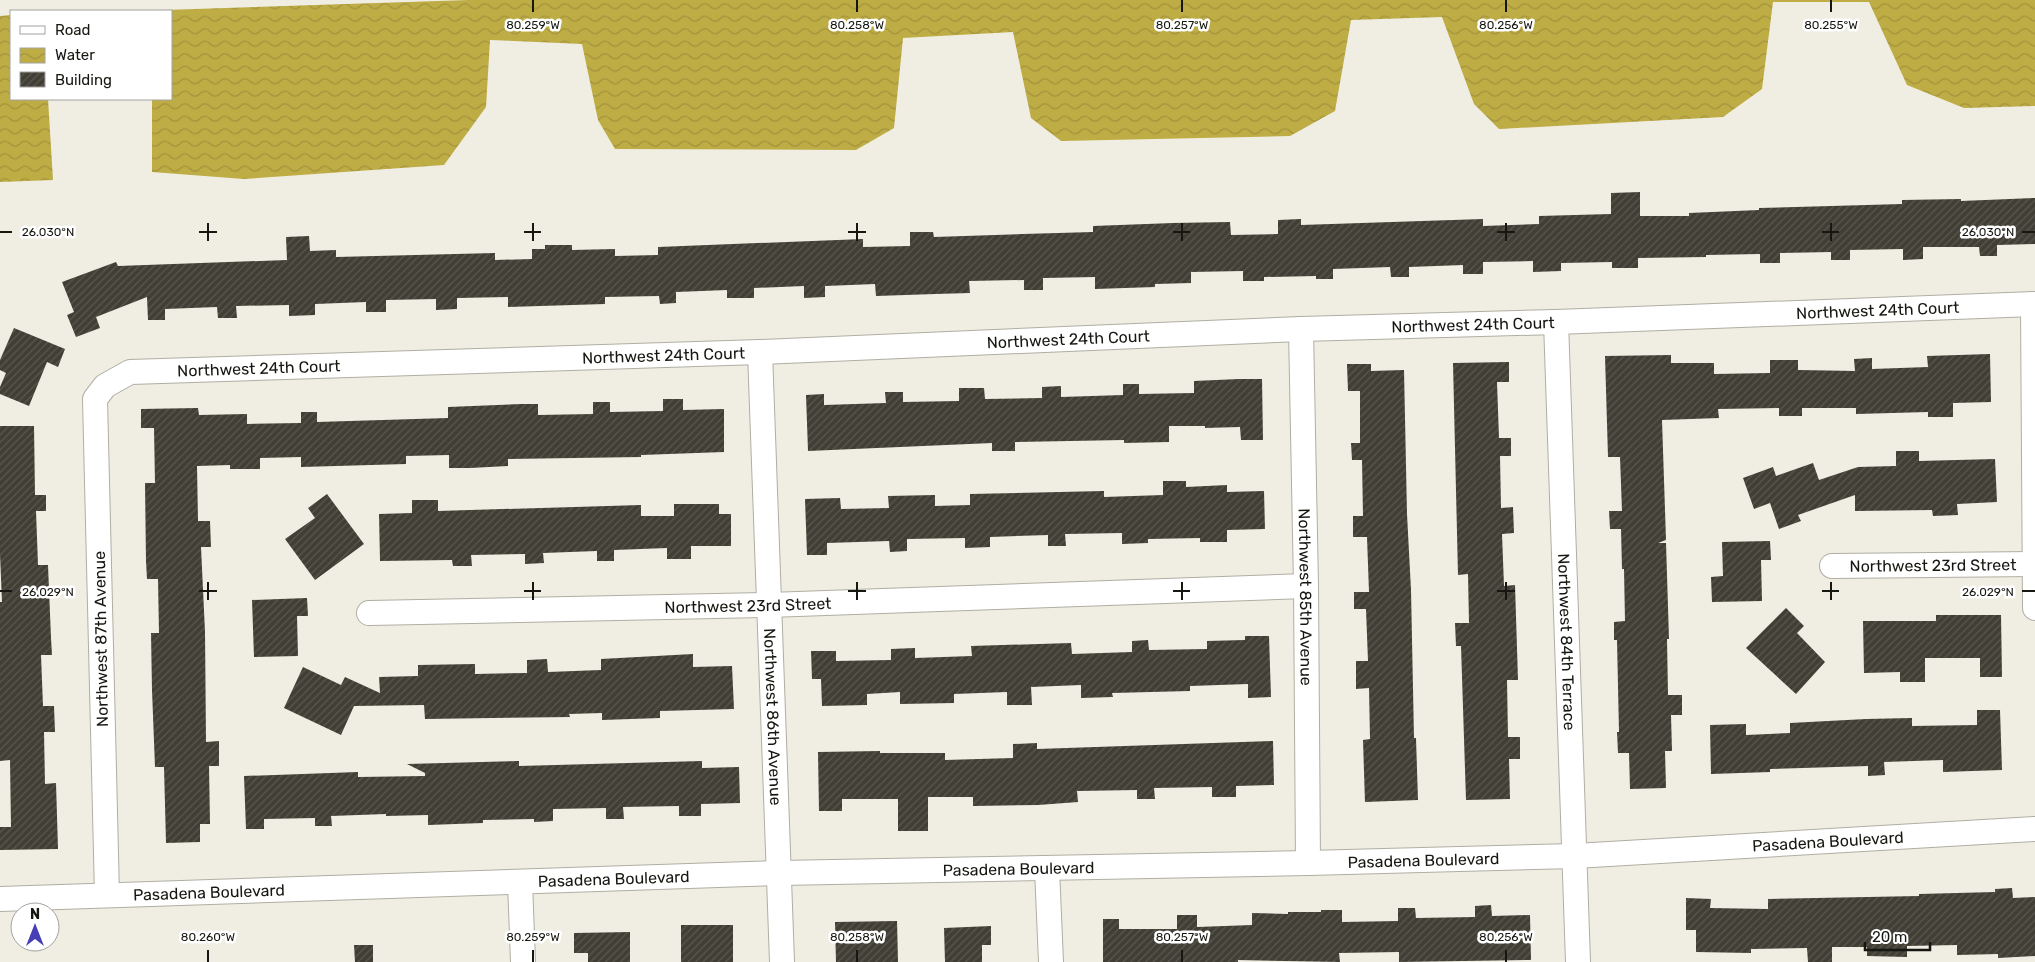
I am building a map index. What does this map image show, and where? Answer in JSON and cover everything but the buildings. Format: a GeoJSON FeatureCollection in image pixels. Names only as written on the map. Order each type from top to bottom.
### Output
{"type":"FeatureCollection","features":[{"type":"Feature","properties":{"kind":"street","name":"Northwest 24th Court"},"geometry":{"type":"LineString","coordinates":[[105,386],[130,372],[760,352],[1301,329],[1556,322],[2034,304]]}},
{"type":"Feature","properties":{"kind":"street"},"geometry":{"type":"LineString","coordinates":[[2034,304],[2035,608]]}},
{"type":"Feature","properties":{"kind":"street","name":"Northwest 84th Terrace"},"geometry":{"type":"LineString","coordinates":[[1556,322],[1578,962]]}},
{"type":"Feature","properties":{"kind":"street","name":"Northwest 85th Avenue"},"geometry":{"type":"LineString","coordinates":[[1301,329],[1306,586],[1308,864]]}},
{"type":"Feature","properties":{"kind":"street","name":"Northwest 86th Avenue"},"geometry":{"type":"LineString","coordinates":[[760,352],[782,962]]}},
{"type":"Feature","properties":{"kind":"street","name":"Northwest 87th Avenue"},"geometry":{"type":"LineString","coordinates":[[105,386],[95,399],[107,895]]}},
{"type":"Feature","properties":{"kind":"street","name":"Northwest 23rd Street"},"geometry":{"type":"LineString","coordinates":[[1832,566],[2035,564]]}},
{"type":"Feature","properties":{"kind":"street","name":"Northwest 23rd Street"},"geometry":{"type":"LineString","coordinates":[[368,613],[769,605],[1306,586]]}},
{"type":"Feature","properties":{"kind":"street","name":"Pasadena Boulevard"},"geometry":{"type":"LineString","coordinates":[[0,899],[780,873],[1308,864],[1575,856],[2035,829]]}},
{"type":"Feature","properties":{"kind":"street"},"geometry":{"type":"LineString","coordinates":[[1047,869],[1051,962]]}},
{"type":"Feature","properties":{"kind":"street"},"geometry":{"type":"LineString","coordinates":[[520,882],[523,962]]}},
{"type":"Feature","properties":{"kind":"water"},"geometry":{"type":"Polygon","coordinates":[[[469,0],[2035,0],[2035,106],[1964,108],[1907,85],[1869,2],[1773,2],[1762,89],[1723,117],[1499,129],[1474,104],[1442,17],[1351,20],[1335,111],[1290,136],[1061,141],[1031,118],[1013,32],[903,38],[894,128],[856,150],[615,149],[598,120],[582,44],[490,40],[486,107],[444,165],[244,179],[152,172],[152,100],[172,100],[172,10],[164,10],[469,0]]]}},
{"type":"Feature","properties":{"kind":"water"},"geometry":{"type":"Polygon","coordinates":[[[10,15],[10,100],[48,100],[53,180],[0,182],[0,16],[10,15]]]}}]}
